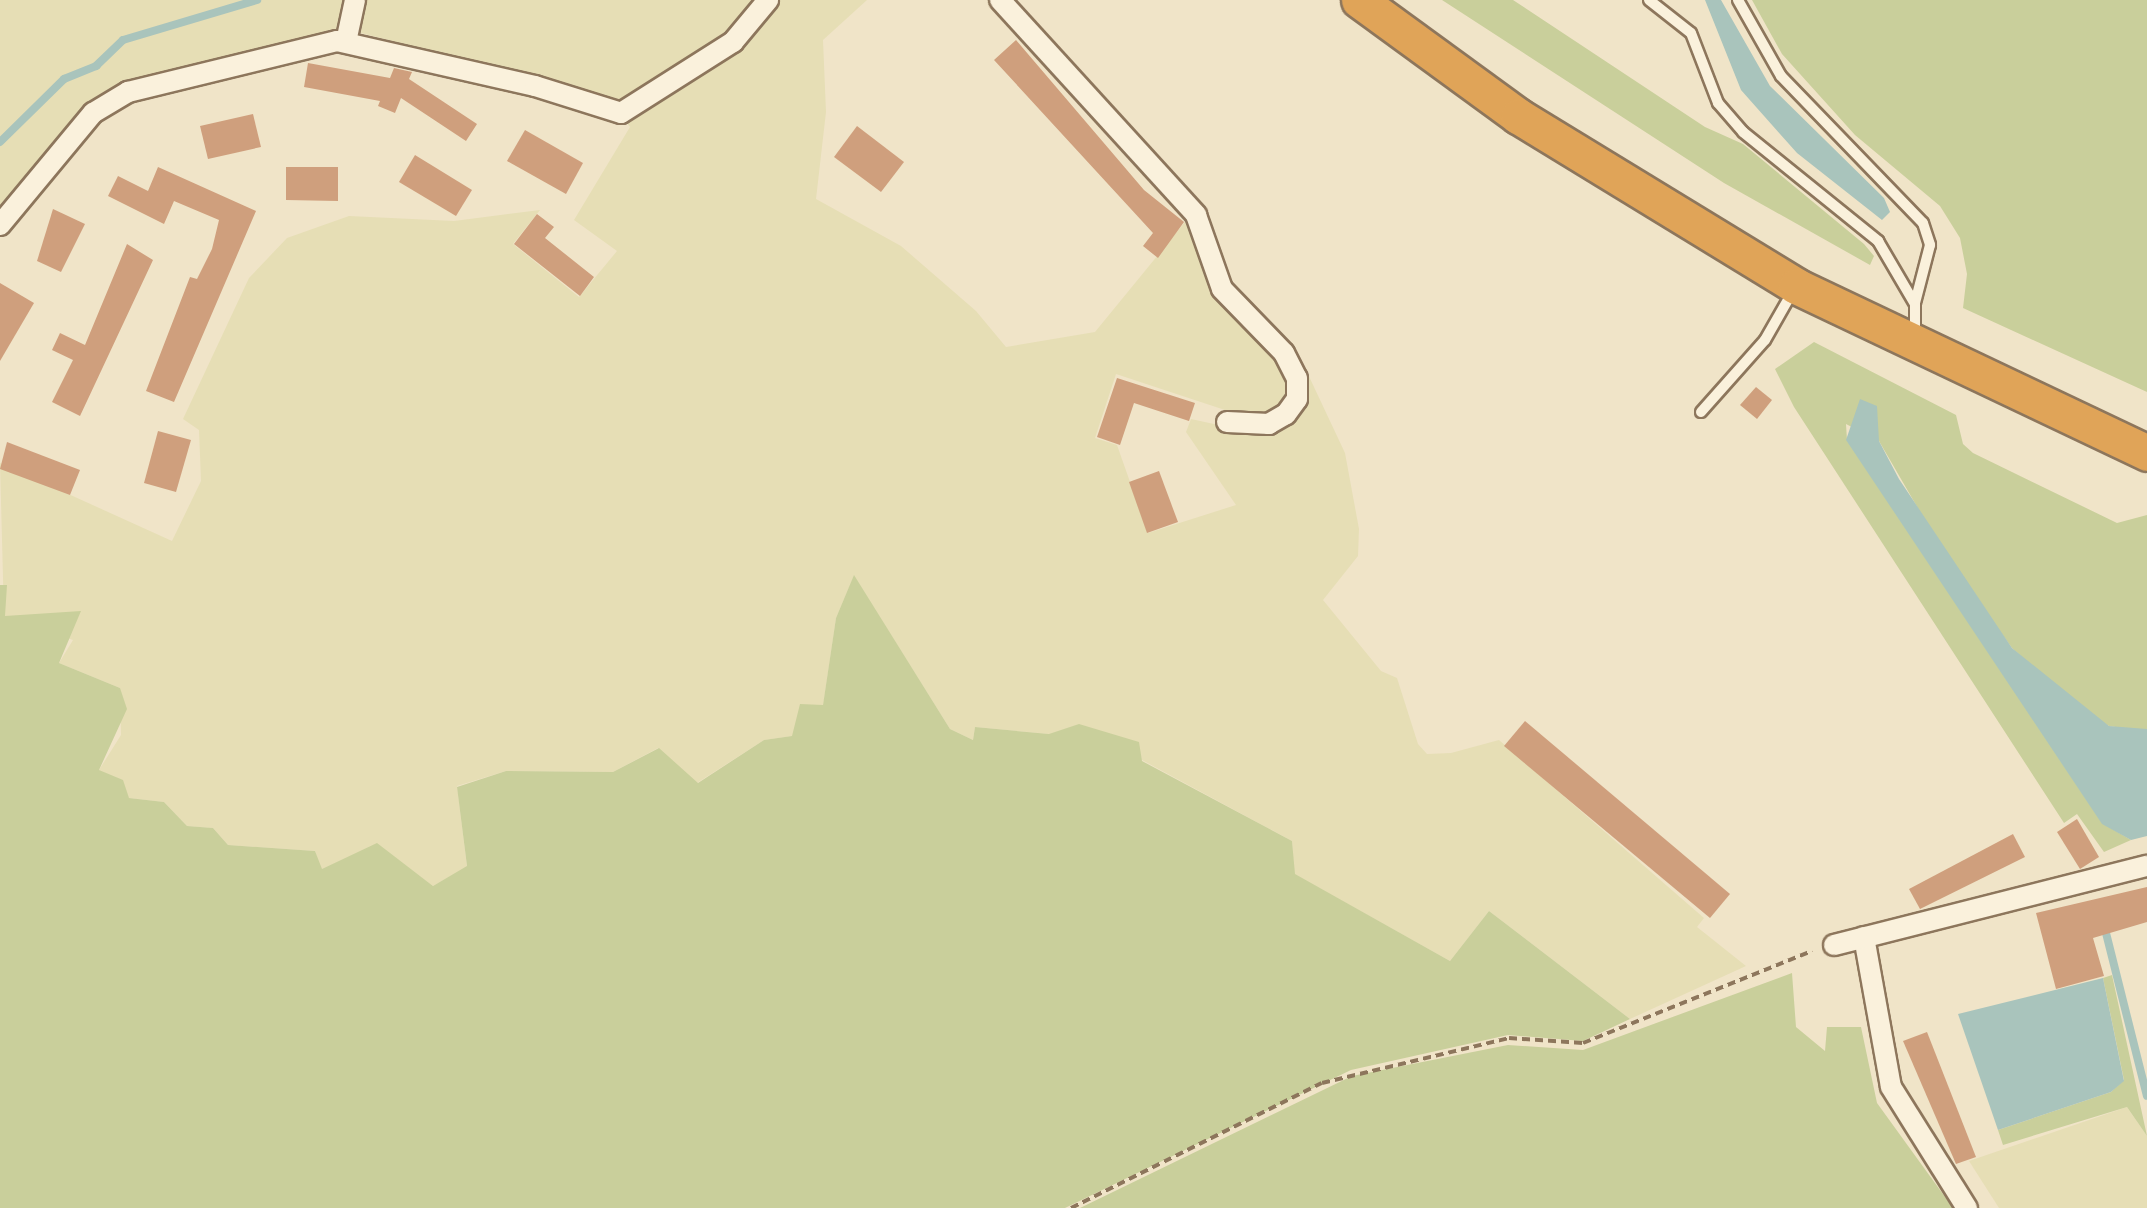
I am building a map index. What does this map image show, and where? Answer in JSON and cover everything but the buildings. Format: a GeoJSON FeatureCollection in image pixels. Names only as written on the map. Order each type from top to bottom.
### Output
{"type":"FeatureCollection","features":[{"type":"Feature","properties":{"kind":"highway"},"geometry":{"type":"LineString","coordinates":[[1359,0],[1518,116],[1796,286],[1914,346],[2147,453]]}},
{"type":"Feature","properties":{"kind":"street"},"geometry":{"type":"LineString","coordinates":[[346,42],[356,0]]}},
{"type":"Feature","properties":{"kind":"street"},"geometry":{"type":"LineString","coordinates":[[0,224],[109,100],[307,46],[346,42],[621,113],[733,42],[768,0]]}},
{"type":"Feature","properties":{"kind":"street"},"geometry":{"type":"LineString","coordinates":[[1000,0],[1196,215],[1222,290],[1284,353],[1297,378],[1297,399],[1286,414],[1270,424],[1227,422]]}},
{"type":"Feature","properties":{"kind":"street"},"geometry":{"type":"LineString","coordinates":[[1834,945],[2147,866]]}},
{"type":"Feature","properties":{"kind":"street"},"geometry":{"type":"LineString","coordinates":[[1864,937],[1892,1087],[1967,1208]]}},
{"type":"Feature","properties":{"kind":"lane"},"geometry":{"type":"LineString","coordinates":[[1649,0],[1691,33],[1718,103],[1742,132],[1878,241],[1915,304]]}},
{"type":"Feature","properties":{"kind":"lane"},"geometry":{"type":"LineString","coordinates":[[1738,0],[1781,76],[1923,224],[1930,244],[1915,304],[1914,346]]}},
{"type":"Feature","properties":{"kind":"lane"},"geometry":{"type":"LineString","coordinates":[[1702,412],[1765,340],[1796,286]]}},
{"type":"Feature","properties":{"kind":"path"},"geometry":{"type":"LineString","coordinates":[[1071,1208],[1337,1078],[1509,1038],[1583,1043],[1834,945]]}},
{"type":"Feature","properties":{"kind":"shaded area"},"geometry":{"type":"Polygon","coordinates":[[[0,0],[253,0],[123,39],[95,64],[63,78],[0,140],[0,0]]]}},
{"type":"Feature","properties":{"kind":"shaded area"},"geometry":{"type":"Polygon","coordinates":[[[260,0],[348,0],[335,31],[133,85],[0,215],[0,144],[65,81],[97,67],[124,42],[260,0]]]}},
{"type":"Feature","properties":{"kind":"shaded area"},"geometry":{"type":"Polygon","coordinates":[[[364,0],[758,0],[715,46],[621,100],[361,33],[364,0]]]}},
{"type":"Feature","properties":{"kind":"shaded area"},"geometry":{"type":"Polygon","coordinates":[[[773,0],[867,0],[823,40],[826,112],[816,199],[901,246],[976,311],[1006,347],[1095,332],[1185,222],[1200,243],[1207,284],[1263,340],[1290,381],[1280,408],[1266,415],[1231,412],[1116,374],[1095,438],[1117,445],[1148,533],[1236,505],[1186,432],[1191,419],[1246,431],[1307,399],[1306,370],[1345,453],[1359,529],[1358,556],[1323,600],[1381,671],[1397,678],[1418,744],[1427,754],[1451,753],[1499,740],[1704,918],[1697,927],[1746,966],[1630,1019],[1489,911],[1450,961],[1294,874],[1292,841],[1142,760],[1049,734],[975,727],[973,740],[950,729],[854,576],[836,618],[823,706],[793,736],[764,740],[697,783],[658,748],[613,772],[506,771],[457,786],[467,867],[433,886],[377,844],[321,870],[315,851],[228,845],[213,828],[187,826],[164,802],[129,798],[99,770],[121,735],[120,688],[59,663],[73,640],[4,616],[0,463],[172,541],[201,481],[199,430],[183,419],[249,278],[287,238],[349,216],[454,221],[540,210],[513,244],[579,297],[617,251],[574,220],[630,127],[622,117],[773,0]]]}},
{"type":"Feature","properties":{"kind":"shaded area"},"geometry":{"type":"Polygon","coordinates":[[[2127,1107],[2147,1136],[2147,1208],[1999,1208],[1969,1161],[2127,1107]]]}},
{"type":"Feature","properties":{"kind":"green space"},"geometry":{"type":"Polygon","coordinates":[[[1442,0],[1513,0],[1705,127],[1743,144],[1864,244],[1874,256],[1870,265],[1724,183],[1442,0]]]}},
{"type":"Feature","properties":{"kind":"green space"},"geometry":{"type":"Polygon","coordinates":[[[1752,0],[2147,0],[2147,392],[1963,308],[1967,274],[1960,238],[1940,206],[1855,135],[1782,54],[1752,0]]]}},
{"type":"Feature","properties":{"kind":"green space"},"geometry":{"type":"Polygon","coordinates":[[[1814,342],[1956,415],[1963,444],[1973,453],[2117,523],[2147,515],[2147,729],[2136,730],[2109,726],[2078,707],[2012,648],[1945,555],[1879,441],[1846,424],[1847,440],[2102,823],[2131,840],[2104,852],[2077,814],[2064,823],[1794,407],[1775,369],[1814,342]]]}},
{"type":"Feature","properties":{"kind":"green space"},"geometry":{"type":"Polygon","coordinates":[[[854,575],[950,729],[973,740],[975,727],[1049,734],[1079,724],[1139,742],[1142,761],[1292,841],[1295,874],[1450,961],[1489,911],[1630,1019],[1583,1041],[1508,1035],[1351,1070],[1065,1208],[0,1208],[0,585],[7,585],[5,616],[81,611],[59,663],[120,688],[127,709],[99,770],[123,780],[129,798],[164,802],[187,826],[213,828],[228,845],[315,851],[322,869],[377,843],[433,886],[467,866],[457,787],[506,771],[613,772],[659,748],[698,783],[764,740],[792,736],[800,704],[823,705],[836,618],[854,575]]]}},
{"type":"Feature","properties":{"kind":"green space"},"geometry":{"type":"Polygon","coordinates":[[[1792,973],[1796,1027],[1825,1051],[1827,1027],[1861,1027],[1877,1103],[1953,1208],[1080,1208],[1352,1076],[1508,1045],[1583,1050],[1792,973]]]}},
{"type":"Feature","properties":{"kind":"green space"},"geometry":{"type":"Polygon","coordinates":[[[2112,975],[2147,1136],[2127,1107],[2003,1145],[1998,1130],[2111,1092],[2124,1080],[2103,978],[2112,975]]]}},
{"type":"Feature","properties":{"kind":"water"},"geometry":{"type":"Polygon","coordinates":[[[1705,0],[1721,0],[1770,86],[1884,198],[1890,212],[1882,220],[1797,153],[1741,90],[1705,0]]]}},
{"type":"Feature","properties":{"kind":"water"},"geometry":{"type":"Polygon","coordinates":[[[1860,399],[1877,406],[1879,441],[1899,479],[2012,648],[2109,726],[2147,729],[2147,836],[2131,840],[2102,824],[1846,440],[1860,399]]]}},
{"type":"Feature","properties":{"kind":"water"},"geometry":{"type":"Polygon","coordinates":[[[2103,978],[2124,1081],[2111,1092],[1998,1130],[1958,1014],[2103,978]]]}},
{"type":"Feature","properties":{"kind":"waterway"},"geometry":{"type":"LineString","coordinates":[[0,142],[64,79],[96,66],[123,40],[257,0]]}},
{"type":"Feature","properties":{"kind":"waterway"},"geometry":{"type":"LineString","coordinates":[[2104,925],[2147,1096]]}}]}
